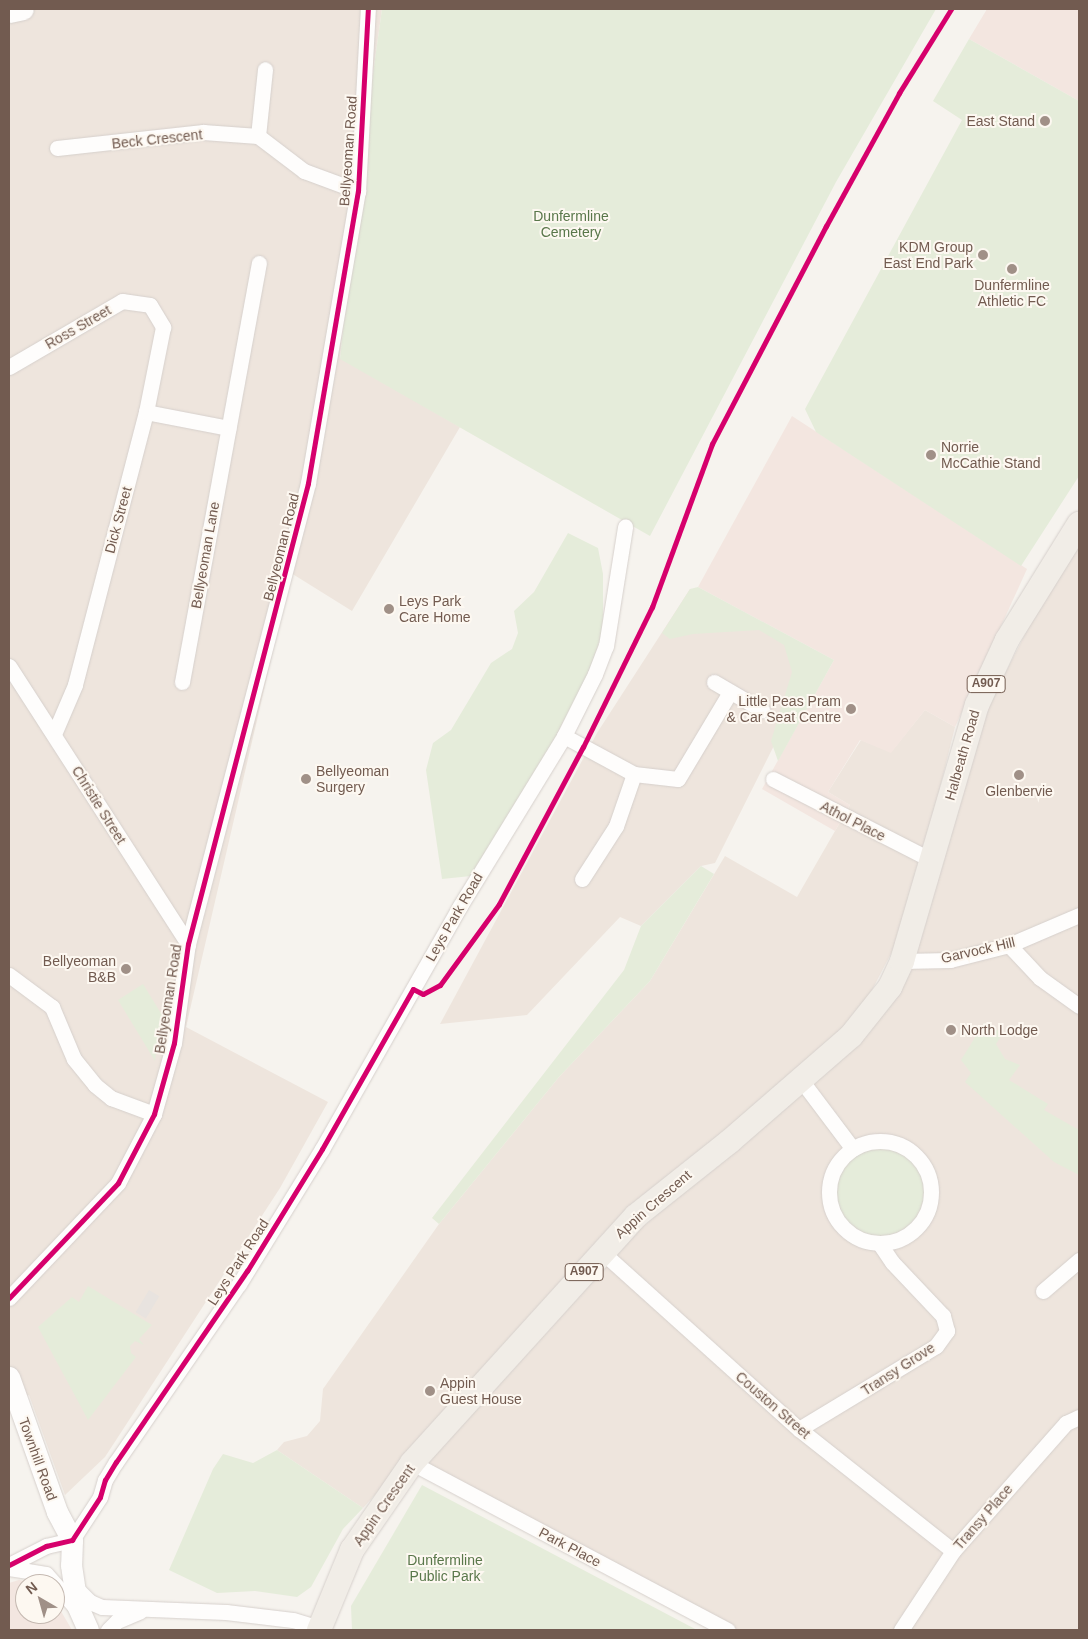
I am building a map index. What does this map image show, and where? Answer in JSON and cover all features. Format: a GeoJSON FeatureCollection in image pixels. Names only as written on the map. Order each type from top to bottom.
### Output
{"type":"FeatureCollection","features":[{"type":"Feature","properties":{"kind":"main road","name":"Halbeath Road"},"geometry":{"type":"LineString","coordinates":[[933,862],[976,705],[1007,640],[1079,524]]}},
{"type":"Feature","properties":{"kind":"main road","name":"Appin Crescent"},"geometry":{"type":"LineString","coordinates":[[320,1630],[352,1550],[412,1463],[601,1251],[636,1216],[801,1080],[851,1036],[890,987],[902,961],[933,862]]}},
{"type":"Feature","properties":{"kind":"street"},"geometry":{"type":"LineString","coordinates":[[9,12],[23,9]]}},
{"type":"Feature","properties":{"kind":"street","name":"Bellyeoman Road"},"geometry":{"type":"LineString","coordinates":[[9,1298],[54,1254],[118,1183],[154,1114],[174,1043],[188,944],[308,484],[358,191],[368,9]]}},
{"type":"Feature","properties":{"kind":"street"},"geometry":{"type":"LineString","coordinates":[[265,69],[258,136],[304,171],[358,191]]}},
{"type":"Feature","properties":{"kind":"street","name":"Beck Crescent"},"geometry":{"type":"LineString","coordinates":[[57,148],[203,132],[258,136]]}},
{"type":"Feature","properties":{"kind":"street","name":"Bellyeoman Lane"},"geometry":{"type":"LineString","coordinates":[[182,682],[259,263]]}},
{"type":"Feature","properties":{"kind":"street","name":"Ross Street"},"geometry":{"type":"LineString","coordinates":[[9,367],[122,301],[150,304]]}},
{"type":"Feature","properties":{"kind":"street","name":"Dick Street"},"geometry":{"type":"LineString","coordinates":[[54,734],[75,685],[146,412],[163,327],[150,304]]}},
{"type":"Feature","properties":{"kind":"street"},"geometry":{"type":"LineString","coordinates":[[146,412],[228,428]]}},
{"type":"Feature","properties":{"kind":"street","name":"Leys Park Road"},"geometry":{"type":"LineString","coordinates":[[72,1540],[95,1506],[116,1462],[243,1278],[322,1149],[460,906],[564,736],[606,646],[625,526]]}},
{"type":"Feature","properties":{"kind":"street","name":"Christie Street"},"geometry":{"type":"LineString","coordinates":[[9,666],[188,944]]}},
{"type":"Feature","properties":{"kind":"street"},"geometry":{"type":"LineString","coordinates":[[714,682],[762,710]]}},
{"type":"Feature","properties":{"kind":"street"},"geometry":{"type":"LineString","coordinates":[[564,736],[644,778],[678,778],[730,692]]}},
{"type":"Feature","properties":{"kind":"street"},"geometry":{"type":"LineString","coordinates":[[582,879],[616,826],[634,774]]}},
{"type":"Feature","properties":{"kind":"street","name":"Athol Place"},"geometry":{"type":"LineString","coordinates":[[774,779],[933,862]]}},
{"type":"Feature","properties":{"kind":"street","name":"Garvock Hill"},"geometry":{"type":"LineString","coordinates":[[902,961],[950,960],[1009,945],[1079,915]]}},
{"type":"Feature","properties":{"kind":"street"},"geometry":{"type":"LineString","coordinates":[[1009,945],[1040,978],[1079,1006]]}},
{"type":"Feature","properties":{"kind":"street"},"geometry":{"type":"LineString","coordinates":[[9,976],[52,1007],[74,1059],[94,1086],[112,1098],[154,1114]]}},
{"type":"Feature","properties":{"kind":"street"},"geometry":{"type":"LineString","coordinates":[[801,1080],[853,1149]]}},
{"type":"Feature","properties":{"kind":"street"},"geometry":{"type":"LineString","coordinates":[[886,1141],[903,1146],[917,1156],[927,1170],[931,1187],[930,1204],[923,1220],[912,1233],[896,1241],[879,1243],[863,1240],[849,1232],[838,1221],[831,1206],[829,1190],[833,1174],[841,1160],[853,1149],[869,1142],[886,1141]]}},
{"type":"Feature","properties":{"kind":"street","name":"Transy Grove"},"geometry":{"type":"LineString","coordinates":[[799,1429],[936,1346],[947,1331],[943,1316],[892,1262],[879,1243]]}},
{"type":"Feature","properties":{"kind":"street","name":"Couston Street"},"geometry":{"type":"LineString","coordinates":[[601,1251],[799,1429],[953,1551]]}},
{"type":"Feature","properties":{"kind":"street"},"geometry":{"type":"LineString","coordinates":[[1043,1291],[1079,1260]]}},
{"type":"Feature","properties":{"kind":"street","name":"Townhill Road"},"geometry":{"type":"LineString","coordinates":[[9,1377],[58,1512],[72,1540]]}},
{"type":"Feature","properties":{"kind":"street","name":"Transy Place"},"geometry":{"type":"LineString","coordinates":[[901,1630],[953,1551],[1066,1423],[1079,1417]]}},
{"type":"Feature","properties":{"kind":"street","name":"Park Place"},"geometry":{"type":"LineString","coordinates":[[412,1463],[728,1630]]}},
{"type":"Feature","properties":{"kind":"street"},"geometry":{"type":"LineString","coordinates":[[9,1567],[46,1546],[72,1540],[74,1585],[84,1622]]}},
{"type":"Feature","properties":{"kind":"street"},"geometry":{"type":"LineString","coordinates":[[9,1567],[46,1574],[63,1590],[84,1622]]}},
{"type":"Feature","properties":{"kind":"street"},"geometry":{"type":"LineString","coordinates":[[74,1585],[81,1595],[96,1605],[226,1612],[293,1620],[320,1630]]}},
{"type":"Feature","properties":{"kind":"street"},"geometry":{"type":"LineString","coordinates":[[108,1630],[125,1616],[149,1609]]}},
{"type":"Feature","properties":{"kind":"shaded area"},"geometry":{"type":"Polygon","coordinates":[[[9,9],[382,9],[357,189],[340,358],[460,427],[352,611],[291,573],[186,1027],[328,1102],[280,1188],[105,1457],[65,1495],[29,1395],[9,1400],[9,9]]]}},
{"type":"Feature","properties":{"kind":"shaded area"},"geometry":{"type":"Polygon","coordinates":[[[987,9],[1079,9],[1079,101],[969,39],[987,9]]]}},
{"type":"Feature","properties":{"kind":"shaded area"},"geometry":{"type":"Polygon","coordinates":[[[792,416],[1027,569],[955,727],[925,710],[891,753],[860,740],[828,792],[850,805],[835,831],[762,789],[834,660],[698,587],[792,416]]]}},
{"type":"Feature","properties":{"kind":"shaded area"},"geometry":{"type":"Polygon","coordinates":[[[1079,541],[1079,1630],[713,1630],[409,1466],[625,1242],[863,1038],[989,705],[1048,589],[1079,541]]]}},
{"type":"Feature","properties":{"kind":"shaded area"},"geometry":{"type":"Polygon","coordinates":[[[690,589],[818,658],[715,863],[701,866],[641,926],[620,917],[527,1015],[440,1024],[597,733],[690,589]]]}},
{"type":"Feature","properties":{"kind":"shaded area"},"geometry":{"type":"Polygon","coordinates":[[[925,710],[955,727],[925,848],[896,944],[872,990],[841,1033],[505,1351],[363,1508],[277,1450],[284,1442],[307,1436],[320,1421],[323,1389],[439,1224],[559,1077],[650,981],[725,856],[797,897],[850,805],[828,792],[861,740],[891,752],[925,710]]]}},
{"type":"Feature","properties":{"kind":"shaded area"},"geometry":{"type":"Polygon","coordinates":[[[149,1290],[159,1296],[146,1318],[136,1312],[149,1290]]]}},
{"type":"Feature","properties":{"kind":"shaded area"},"geometry":{"type":"Polygon","coordinates":[[[15,1581],[15,1624],[65,1624],[65,1618],[72,1630],[9,1630],[9,1583],[15,1581]]]}},
{"type":"Feature","properties":{"kind":"green space","name":"Dunfermline Cemetery"},"geometry":{"type":"Polygon","coordinates":[[[382,9],[936,9],[836,182],[650,536],[340,359],[357,189],[382,9]]]}},
{"type":"Feature","properties":{"kind":"green space","name":"KDM Group East End Park"},"geometry":{"type":"Polygon","coordinates":[[[969,39],[1079,101],[1079,476],[1021,566],[816,432],[805,409],[962,120],[933,101],[969,39]]]}},
{"type":"Feature","properties":{"kind":"green space"},"geometry":{"type":"Polygon","coordinates":[[[568,533],[598,548],[603,574],[603,630],[591,668],[553,742],[471,876],[442,879],[426,770],[433,743],[451,730],[491,663],[512,649],[518,633],[514,611],[534,592],[568,533]]]}},
{"type":"Feature","properties":{"kind":"green space"},"geometry":{"type":"Polygon","coordinates":[[[698,587],[834,660],[778,761],[771,741],[792,672],[784,645],[759,630],[693,634],[670,639],[662,633],[690,589],[698,587]]]}},
{"type":"Feature","properties":{"kind":"green space"},"geometry":{"type":"Polygon","coordinates":[[[701,866],[714,874],[650,981],[559,1077],[439,1224],[432,1218],[624,970],[641,926],[701,866]]]}},
{"type":"Feature","properties":{"kind":"green space"},"geometry":{"type":"Polygon","coordinates":[[[143,984],[162,1015],[155,1061],[118,1000],[143,984]]]}},
{"type":"Feature","properties":{"kind":"green space"},"geometry":{"type":"Polygon","coordinates":[[[984,1023],[1003,1033],[996,1044],[1005,1059],[1020,1065],[1009,1080],[1048,1104],[1044,1110],[1079,1130],[1079,1175],[1054,1162],[965,1082],[971,1073],[961,1060],[984,1023]]]}},
{"type":"Feature","properties":{"kind":"green space"},"geometry":{"type":"Polygon","coordinates":[[[880,1148],[897,1152],[911,1161],[920,1175],[924,1192],[920,1209],[911,1223],[897,1232],[880,1236],[863,1232],[849,1223],[840,1209],[836,1192],[840,1175],[849,1161],[863,1152],[880,1148]]]}},
{"type":"Feature","properties":{"kind":"green space"},"geometry":{"type":"Polygon","coordinates":[[[88,1286],[152,1325],[139,1339],[144,1345],[135,1341],[130,1346],[131,1353],[136,1357],[88,1420],[38,1327],[72,1297],[79,1302],[88,1286]]]}},
{"type":"Feature","properties":{"kind":"green space"},"geometry":{"type":"Polygon","coordinates":[[[277,1450],[363,1508],[343,1529],[311,1587],[297,1597],[255,1591],[217,1593],[169,1570],[213,1469],[223,1454],[253,1463],[277,1450]]]}},
{"type":"Feature","properties":{"kind":"green space","name":"Dunfermline Public Park"},"geometry":{"type":"Polygon","coordinates":[[[422,1485],[697,1630],[352,1630],[351,1606],[422,1485]]]}},
{"type":"Feature","properties":{"kind":"cycle path"},"geometry":{"type":"LineString","coordinates":[[9,1298],[118,1183],[154,1114],[174,1043],[188,944],[308,483],[358,191],[368,9]]}},
{"type":"Feature","properties":{"kind":"cycle path"},"geometry":{"type":"LineString","coordinates":[[9,1565],[46,1546],[72,1540],[100,1497],[105,1480],[116,1462],[247,1271],[322,1149],[413,989],[423,994],[440,985],[499,904],[583,747],[652,607],[712,444],[826,226],[899,93],[951,9]]}},
{"type":"Feature","properties":{"kind":"place","name":"East Stand"},"geometry":{"type":"Point","coordinates":[1045,121]}},
{"type":"Feature","properties":{"kind":"place","name":"KDM Group East End Park"},"geometry":{"type":"Point","coordinates":[983,255]}},
{"type":"Feature","properties":{"kind":"place","name":"Dunfermline Athletic FC"},"geometry":{"type":"Point","coordinates":[1012,269]}},
{"type":"Feature","properties":{"kind":"place","name":"Norrie McCathie Stand"},"geometry":{"type":"Point","coordinates":[931,455]}},
{"type":"Feature","properties":{"kind":"place","name":"Leys Park Care Home"},"geometry":{"type":"Point","coordinates":[389,609]}},
{"type":"Feature","properties":{"kind":"place","name":"Little Peas Pram & Car Seat Centre"},"geometry":{"type":"Point","coordinates":[851,709]}},
{"type":"Feature","properties":{"kind":"place","name":"Glenbervie"},"geometry":{"type":"Point","coordinates":[1019,775]}},
{"type":"Feature","properties":{"kind":"place","name":"Bellyeoman Surgery"},"geometry":{"type":"Point","coordinates":[306,779]}},
{"type":"Feature","properties":{"kind":"place","name":"Bellyeoman B&B"},"geometry":{"type":"Point","coordinates":[126,969]}},
{"type":"Feature","properties":{"kind":"place","name":"North Lodge"},"geometry":{"type":"Point","coordinates":[951,1030]}},
{"type":"Feature","properties":{"kind":"place","name":"Appin Guest House"},"geometry":{"type":"Point","coordinates":[430,1391]}}]}
